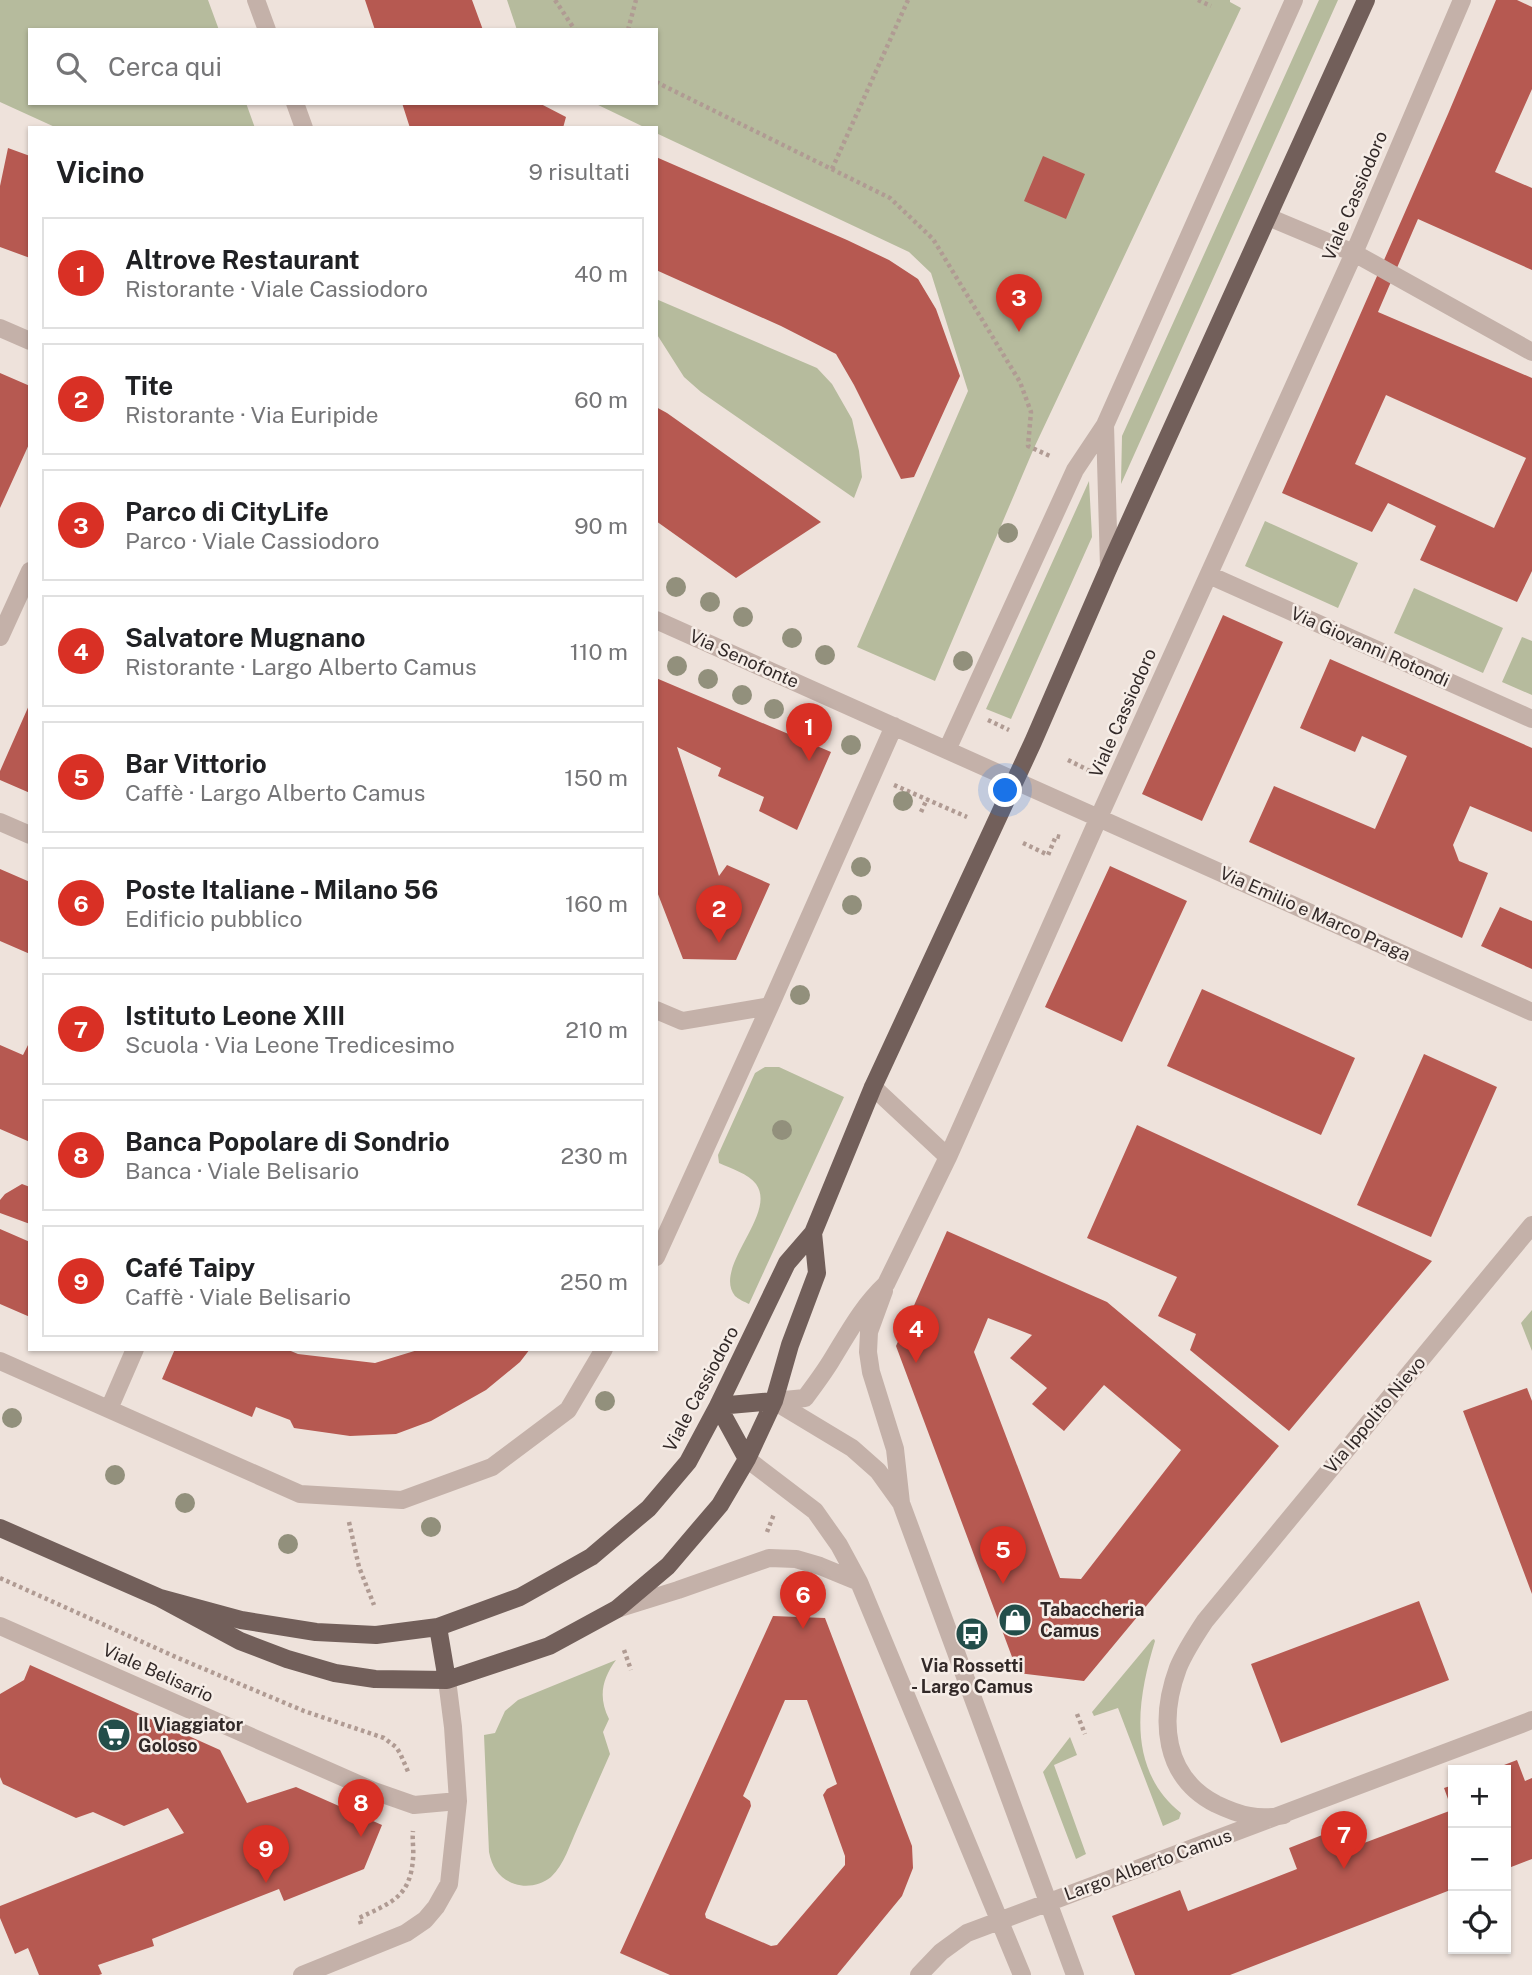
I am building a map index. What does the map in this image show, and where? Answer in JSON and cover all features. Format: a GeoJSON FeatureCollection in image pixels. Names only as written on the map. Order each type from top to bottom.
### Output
{"type":"FeatureCollection","features":[{"type":"Feature","properties":{"kind":"main road","name":"Viale Cassiodoro"},"geometry":{"type":"LineString","coordinates":[[160,1598],[241,1620],[316,1632],[376,1636],[438,1627],[520,1597],[591,1556],[649,1508],[688,1462],[787,1263],[813,1233],[873,1087],[1033,743],[1109,567],[1366,0]]}},
{"type":"Feature","properties":{"kind":"main road","name":"Viale Cassiodoro"},"geometry":{"type":"LineString","coordinates":[[160,1598],[240,1641],[287,1659],[335,1673],[375,1679],[447,1680],[549,1646],[617,1609],[668,1566],[720,1505],[747,1458],[774,1401],[790,1345],[817,1273],[813,1233]]}},
{"type":"Feature","properties":{"kind":"main road"},"geometry":{"type":"LineString","coordinates":[[747,1458],[718,1406],[774,1401]]}},
{"type":"Feature","properties":{"kind":"main road"},"geometry":{"type":"LineString","coordinates":[[0,1528],[160,1598]]}},
{"type":"Feature","properties":{"kind":"main road"},"geometry":{"type":"LineString","coordinates":[[438,1627],[447,1680]]}},
{"type":"Feature","properties":{"kind":"street"},"geometry":{"type":"LineString","coordinates":[[256,0],[266,28]]}},
{"type":"Feature","properties":{"kind":"street","name":"Viale Cassiodoro"},"geometry":{"type":"LineString","coordinates":[[947,750],[1076,470],[1105,425],[1294,0]]}},
{"type":"Feature","properties":{"kind":"street","name":"Viale Cassiodoro"},"geometry":{"type":"LineString","coordinates":[[774,1401],[806,1398],[830,1364],[852,1325],[870,1300],[886,1284],[948,1157],[1354,253],[1462,0]]}},
{"type":"Feature","properties":{"kind":"street"},"geometry":{"type":"LineString","coordinates":[[296,105],[303,126]]}},
{"type":"Feature","properties":{"kind":"street"},"geometry":{"type":"LineString","coordinates":[[1268,217],[1354,253],[1532,352]]}},
{"type":"Feature","properties":{"kind":"street"},"geometry":{"type":"LineString","coordinates":[[0,328],[28,340]]}},
{"type":"Feature","properties":{"kind":"street","name":"Viale Cassiodoro"},"geometry":{"type":"LineString","coordinates":[[1105,425],[1109,567]]}},
{"type":"Feature","properties":{"kind":"street","name":"Via Giovanni Rotondi"},"geometry":{"type":"LineString","coordinates":[[1209,575],[1532,719]]}},
{"type":"Feature","properties":{"kind":"street"},"geometry":{"type":"LineString","coordinates":[[0,637],[28,576]]}},
{"type":"Feature","properties":{"kind":"street","name":"Via Senofonte"},"geometry":{"type":"LineString","coordinates":[[658,621],[1014,780]]}},
{"type":"Feature","properties":{"kind":"street"},"geometry":{"type":"LineString","coordinates":[[658,1253],[894,726]]}},
{"type":"Feature","properties":{"kind":"street","name":"Via Emilio e Marco Praga"},"geometry":{"type":"LineString","coordinates":[[1014,780],[1532,1012]]}},
{"type":"Feature","properties":{"kind":"street"},"geometry":{"type":"LineString","coordinates":[[0,822],[28,834]]}},
{"type":"Feature","properties":{"kind":"street"},"geometry":{"type":"LineString","coordinates":[[658,1011],[682,1021],[770,1006]]}},
{"type":"Feature","properties":{"kind":"street"},"geometry":{"type":"LineString","coordinates":[[873,1087],[948,1157]]}},
{"type":"Feature","properties":{"kind":"street","name":"Via Ippolito Nievo"},"geometry":{"type":"LineString","coordinates":[[1219,1604],[1532,1225]]}},
{"type":"Feature","properties":{"kind":"street","name":"Largo Alberto Camus"},"geometry":{"type":"LineString","coordinates":[[886,1284],[869,1332],[868,1352],[871,1372],[895,1449],[901,1503],[1048,1902],[1284,1815]]}},
{"type":"Feature","properties":{"kind":"street"},"geometry":{"type":"LineString","coordinates":[[109,1409],[134,1351]]}},
{"type":"Feature","properties":{"kind":"street"},"geometry":{"type":"LineString","coordinates":[[0,1361],[300,1494],[402,1500],[492,1467],[568,1409],[603,1351]]}},
{"type":"Feature","properties":{"kind":"street","name":"Largo Alberto Camus"},"geometry":{"type":"LineString","coordinates":[[774,1401],[852,1448],[877,1471],[901,1503]]}},
{"type":"Feature","properties":{"kind":"street"},"geometry":{"type":"LineString","coordinates":[[747,1458],[815,1511],[839,1545],[859,1582],[1022,1975]]}},
{"type":"Feature","properties":{"kind":"street"},"geometry":{"type":"LineString","coordinates":[[617,1609],[769,1558],[796,1559],[859,1582]]}},
{"type":"Feature","properties":{"kind":"street","name":"Largo Alberto Camus"},"geometry":{"type":"LineString","coordinates":[[1219,1604],[1195,1637],[1176,1674],[1168,1712],[1167,1736],[1170,1748],[1189,1785],[1200,1795],[1255,1818],[1284,1815]]}},
{"type":"Feature","properties":{"kind":"street","name":"Viale Belisario"},"geometry":{"type":"LineString","coordinates":[[0,1626],[374,1791],[414,1805],[458,1801]]}},
{"type":"Feature","properties":{"kind":"street"},"geometry":{"type":"LineString","coordinates":[[302,1975],[406,1933],[425,1920],[449,1884],[458,1801],[447,1680]]}},
{"type":"Feature","properties":{"kind":"street"},"geometry":{"type":"LineString","coordinates":[[1284,1815],[1532,1720]]}},
{"type":"Feature","properties":{"kind":"street"},"geometry":{"type":"LineString","coordinates":[[919,1975],[941,1952],[967,1933],[1048,1902],[1075,1975]]}},
{"type":"Feature","properties":{"kind":"path"},"geometry":{"type":"LineString","coordinates":[[555,0],[574,28]]}},
{"type":"Feature","properties":{"kind":"path"},"geometry":{"type":"LineString","coordinates":[[629,28],[636,0]]}},
{"type":"Feature","properties":{"kind":"path"},"geometry":{"type":"LineString","coordinates":[[832,169],[908,0]]}},
{"type":"Feature","properties":{"kind":"path"},"geometry":{"type":"LineString","coordinates":[[1198,0],[1211,6]]}},
{"type":"Feature","properties":{"kind":"path"},"geometry":{"type":"LineString","coordinates":[[658,83],[890,198],[933,239],[1020,382],[1031,412],[1028,446],[1054,458]]}},
{"type":"Feature","properties":{"kind":"path"},"geometry":{"type":"LineString","coordinates":[[986,718],[1011,731]]}},
{"type":"Feature","properties":{"kind":"path"},"geometry":{"type":"LineString","coordinates":[[1068,760],[1093,773]]}},
{"type":"Feature","properties":{"kind":"path"},"geometry":{"type":"LineString","coordinates":[[887,781],[967,817]]}},
{"type":"Feature","properties":{"kind":"path"},"geometry":{"type":"LineString","coordinates":[[921,812],[927,799]]}},
{"type":"Feature","properties":{"kind":"path"},"geometry":{"type":"LineString","coordinates":[[1023,843],[1048,855],[1056,836],[1066,840]]}},
{"type":"Feature","properties":{"kind":"path"},"geometry":{"type":"LineString","coordinates":[[343,1496],[359,1567],[374,1605]]}},
{"type":"Feature","properties":{"kind":"path"},"geometry":{"type":"LineString","coordinates":[[765,1536],[775,1512]]}},
{"type":"Feature","properties":{"kind":"path"},"geometry":{"type":"LineString","coordinates":[[0,1578],[304,1711],[384,1738],[396,1747],[410,1775]]}},
{"type":"Feature","properties":{"kind":"path"},"geometry":{"type":"LineString","coordinates":[[624,1650],[631,1670]]}},
{"type":"Feature","properties":{"kind":"path"},"geometry":{"type":"LineString","coordinates":[[1077,1714],[1085,1734]]}},
{"type":"Feature","properties":{"kind":"path"},"geometry":{"type":"LineString","coordinates":[[359,1918],[391,1902],[404,1891],[414,1858],[413,1819]]}},
{"type":"Feature","properties":{"kind":"green space"},"geometry":{"type":"Polygon","coordinates":[[[0,0],[208,0],[218,28],[28,28],[28,105],[247,105],[254,126],[53,126],[0,102],[0,0]]]}},
{"type":"Feature","properties":{"kind":"green space"},"geometry":{"type":"Polygon","coordinates":[[[507,0],[1230,0],[1241,8],[1034,448],[935,681],[857,647],[968,391],[931,273],[909,252],[658,134],[658,126],[642,126],[598,105],[658,105],[658,28],[516,28],[507,0]]]}},
{"type":"Feature","properties":{"kind":"green space"},"geometry":{"type":"Polygon","coordinates":[[[1319,0],[1338,0],[1121,484],[1122,436],[1319,0]]]}},
{"type":"Feature","properties":{"kind":"green space"},"geometry":{"type":"Polygon","coordinates":[[[658,300],[817,368],[832,384],[852,419],[862,477],[854,498],[701,392],[684,377],[658,336],[658,300]]]}},
{"type":"Feature","properties":{"kind":"green space"},"geometry":{"type":"Polygon","coordinates":[[[1089,481],[1092,537],[1011,719],[986,709],[1089,481]]]}},
{"type":"Feature","properties":{"kind":"green space"},"geometry":{"type":"Polygon","coordinates":[[[1265,521],[1358,563],[1338,608],[1245,566],[1265,521]]]}},
{"type":"Feature","properties":{"kind":"green space"},"geometry":{"type":"Polygon","coordinates":[[[1414,588],[1503,628],[1483,673],[1394,633],[1414,588]]]}},
{"type":"Feature","properties":{"kind":"green space"},"geometry":{"type":"Polygon","coordinates":[[[1522,637],[1532,641],[1532,695],[1502,682],[1522,637]]]}},
{"type":"Feature","properties":{"kind":"green space"},"geometry":{"type":"Polygon","coordinates":[[[765,1067],[779,1067],[844,1097],[749,1304],[735,1296],[730,1284],[737,1256],[759,1210],[760,1196],[753,1180],[719,1163],[718,1155],[755,1073],[765,1067]]]}},
{"type":"Feature","properties":{"kind":"green space"},"geometry":{"type":"Polygon","coordinates":[[[1532,1310],[1532,1351],[1521,1323],[1532,1310]]]}},
{"type":"Feature","properties":{"kind":"green space"},"geometry":{"type":"Polygon","coordinates":[[[1154,1639],[1141,1710],[1144,1755],[1151,1776],[1163,1795],[1181,1813],[1179,1819],[1163,1826],[1118,1708],[1094,1716],[1092,1712],[1154,1639]]]}},
{"type":"Feature","properties":{"kind":"green space"},"geometry":{"type":"Polygon","coordinates":[[[616,1660],[607,1674],[603,1688],[603,1703],[609,1719],[603,1732],[610,1754],[560,1867],[551,1877],[534,1885],[524,1886],[510,1882],[498,1872],[489,1852],[484,1735],[495,1733],[505,1711],[518,1700],[616,1660]]]}},
{"type":"Feature","properties":{"kind":"green space"},"geometry":{"type":"Polygon","coordinates":[[[1070,1737],[1077,1755],[1054,1765],[1086,1854],[1076,1859],[1043,1772],[1070,1737]]]}},
{"type":"Feature","properties":{"kind":"building"},"geometry":{"type":"Polygon","coordinates":[[[365,0],[472,0],[482,28],[374,28],[365,0]]]}},
{"type":"Feature","properties":{"kind":"building"},"geometry":{"type":"Polygon","coordinates":[[[1496,0],[1517,0],[1532,7],[1532,89],[1495,172],[1532,188],[1532,270],[1418,219],[1378,312],[1532,378],[1532,571],[1517,602],[1420,560],[1436,526],[1388,503],[1372,532],[1282,493],[1496,0]],[[1386,395],[1355,464],[1494,528],[1526,458],[1386,395]]]}},
{"type":"Feature","properties":{"kind":"building"},"geometry":{"type":"Polygon","coordinates":[[[403,105],[543,105],[566,117],[564,126],[409,126],[403,105]]]}},
{"type":"Feature","properties":{"kind":"building"},"geometry":{"type":"Polygon","coordinates":[[[8,148],[28,155],[28,257],[0,247],[0,186],[8,148]]]}},
{"type":"Feature","properties":{"kind":"building"},"geometry":{"type":"Polygon","coordinates":[[[1043,156],[1085,174],[1066,219],[1024,201],[1043,156]]]}},
{"type":"Feature","properties":{"kind":"building"},"geometry":{"type":"Polygon","coordinates":[[[658,158],[847,240],[889,260],[918,279],[936,309],[960,376],[914,477],[901,479],[836,354],[781,326],[658,271],[658,158]]]}},
{"type":"Feature","properties":{"kind":"building"},"geometry":{"type":"Polygon","coordinates":[[[0,373],[28,385],[28,446],[0,508],[0,373]]]}},
{"type":"Feature","properties":{"kind":"building"},"geometry":{"type":"Polygon","coordinates":[[[658,408],[821,522],[736,578],[658,522],[658,408]]]}},
{"type":"Feature","properties":{"kind":"building"},"geometry":{"type":"Polygon","coordinates":[[[1223,615],[1283,642],[1202,821],[1142,794],[1223,615]]]}},
{"type":"Feature","properties":{"kind":"building"},"geometry":{"type":"Polygon","coordinates":[[[1330,659],[1532,748],[1532,832],[1470,806],[1453,845],[1459,861],[1488,873],[1462,938],[1249,842],[1274,786],[1375,829],[1407,756],[1362,736],[1355,752],[1300,728],[1330,659]]]}},
{"type":"Feature","properties":{"kind":"building"},"geometry":{"type":"Polygon","coordinates":[[[658,679],[831,752],[797,830],[759,811],[764,797],[718,776],[721,768],[677,747],[719,876],[727,865],[770,884],[736,960],[683,959],[658,894],[658,679]]]}},
{"type":"Feature","properties":{"kind":"building"},"geometry":{"type":"Polygon","coordinates":[[[28,708],[28,792],[0,780],[0,771],[28,708]]]}},
{"type":"Feature","properties":{"kind":"building"},"geometry":{"type":"Polygon","coordinates":[[[1110,866],[1187,901],[1122,1042],[1045,1007],[1110,866]]]}},
{"type":"Feature","properties":{"kind":"building"},"geometry":{"type":"Polygon","coordinates":[[[0,869],[28,881],[28,953],[0,941],[0,869]]]}},
{"type":"Feature","properties":{"kind":"building"},"geometry":{"type":"Polygon","coordinates":[[[1500,907],[1532,921],[1532,969],[1481,946],[1500,907]]]}},
{"type":"Feature","properties":{"kind":"building"},"geometry":{"type":"Polygon","coordinates":[[[1202,989],[1355,1058],[1321,1135],[1167,1066],[1202,989]]]}},
{"type":"Feature","properties":{"kind":"building"},"geometry":{"type":"Polygon","coordinates":[[[0,1045],[23,1055],[28,1045],[28,1141],[0,1129],[0,1045]]]}},
{"type":"Feature","properties":{"kind":"building"},"geometry":{"type":"Polygon","coordinates":[[[1424,1054],[1497,1087],[1431,1237],[1357,1205],[1424,1054]]]}},
{"type":"Feature","properties":{"kind":"building"},"geometry":{"type":"Polygon","coordinates":[[[1137,1125],[1432,1261],[1289,1431],[1190,1350],[1196,1334],[1158,1316],[1177,1277],[1087,1238],[1137,1125]]]}},
{"type":"Feature","properties":{"kind":"building"},"geometry":{"type":"Polygon","coordinates":[[[22,1184],[28,1186],[28,1223],[0,1213],[0,1200],[22,1184]]]}},
{"type":"Feature","properties":{"kind":"building"},"geometry":{"type":"Polygon","coordinates":[[[0,1229],[28,1241],[28,1316],[0,1304],[0,1229]]]}},
{"type":"Feature","properties":{"kind":"building"},"geometry":{"type":"Polygon","coordinates":[[[947,1231],[1107,1302],[1279,1446],[1084,1681],[1018,1673],[896,1346],[947,1231]],[[988,1318],[974,1352],[1060,1578],[1081,1579],[1181,1450],[1104,1385],[1064,1431],[1032,1404],[1047,1388],[1010,1358],[1032,1335],[988,1318]]]}},
{"type":"Feature","properties":{"kind":"building"},"geometry":{"type":"Polygon","coordinates":[[[174,1351],[291,1351],[375,1363],[414,1351],[528,1351],[520,1362],[486,1390],[431,1421],[396,1434],[350,1436],[294,1428],[290,1420],[256,1407],[252,1417],[162,1379],[174,1351]]]}},
{"type":"Feature","properties":{"kind":"building"},"geometry":{"type":"Polygon","coordinates":[[[1527,1388],[1532,1401],[1532,1594],[1463,1411],[1527,1388]]]}},
{"type":"Feature","properties":{"kind":"building"},"geometry":{"type":"Polygon","coordinates":[[[1419,1601],[1449,1680],[1281,1743],[1251,1664],[1419,1601]]]}},
{"type":"Feature","properties":{"kind":"building"},"geometry":{"type":"Polygon","coordinates":[[[773,1616],[825,1618],[912,1846],[913,1868],[902,1896],[837,1975],[670,1975],[620,1953],[773,1616]],[[785,1700],[743,1796],[750,1801],[751,1806],[705,1914],[706,1918],[771,1946],[777,1945],[845,1865],[845,1856],[823,1795],[827,1789],[837,1784],[807,1700],[785,1700]]]}},
{"type":"Feature","properties":{"kind":"building"},"geometry":{"type":"Polygon","coordinates":[[[980,1620],[987,1639],[980,1641],[973,1623],[980,1620]]]}},
{"type":"Feature","properties":{"kind":"building"},"geometry":{"type":"Polygon","coordinates":[[[30,1665],[220,1750],[247,1803],[296,1787],[382,1825],[364,1869],[284,1901],[279,1889],[152,1939],[154,1946],[98,1965],[102,1974],[99,1975],[39,1975],[28,1948],[15,1954],[0,1918],[0,1906],[184,1833],[168,1808],[124,1826],[93,1812],[76,1818],[3,1784],[0,1777],[0,1694],[24,1680],[30,1665]]]}},
{"type":"Feature","properties":{"kind":"building"},"geometry":{"type":"Polygon","coordinates":[[[1517,1760],[1525,1781],[1532,1778],[1532,1859],[1511,1867],[1511,1765],[1504,1765],[1517,1760]]]}},
{"type":"Feature","properties":{"kind":"building"},"geometry":{"type":"Polygon","coordinates":[[[1448,1812],[1448,1891],[1230,1975],[1135,1975],[1112,1916],[1180,1890],[1188,1911],[1297,1869],[1289,1848],[1340,1828],[1348,1849],[1448,1812]]]}},
{"type":"Feature","properties":{"kind":"place","name":"Parco di CityLife"},"geometry":{"type":"Point","coordinates":[1019,332]}},
{"type":"Feature","properties":{"kind":"place","name":"Altrove Restaurant"},"geometry":{"type":"Point","coordinates":[809,761]}},
{"type":"Feature","properties":{"kind":"place","name":"Tite"},"geometry":{"type":"Point","coordinates":[719,943]}},
{"type":"Feature","properties":{"kind":"place","name":"Salvatore Mugnano"},"geometry":{"type":"Point","coordinates":[916,1363]}},
{"type":"Feature","properties":{"kind":"place","name":"Bar Vittorio"},"geometry":{"type":"Point","coordinates":[1003,1584]}},
{"type":"Feature","properties":{"kind":"place","name":"Tabaccheria Camus"},"geometry":{"type":"Point","coordinates":[1015,1620]}},
{"type":"Feature","properties":{"kind":"place","name":"Poste Italiane - Milano 56"},"geometry":{"type":"Point","coordinates":[803,1629]}},
{"type":"Feature","properties":{"kind":"place","name":"Via Rossetti - Largo Camus"},"geometry":{"type":"Point","coordinates":[972,1634]}},
{"type":"Feature","properties":{"kind":"place","name":"Il Viaggiator Goloso"},"geometry":{"type":"Point","coordinates":[114,1735]}},
{"type":"Feature","properties":{"kind":"place","name":"Banca Popolare di Sondrio"},"geometry":{"type":"Point","coordinates":[361,1837]}},
{"type":"Feature","properties":{"kind":"place","name":"Istituto Leone XIII"},"geometry":{"type":"Point","coordinates":[1344,1869]}},
{"type":"Feature","properties":{"kind":"place","name":"Café Taipy"},"geometry":{"type":"Point","coordinates":[266,1883]}}]}
